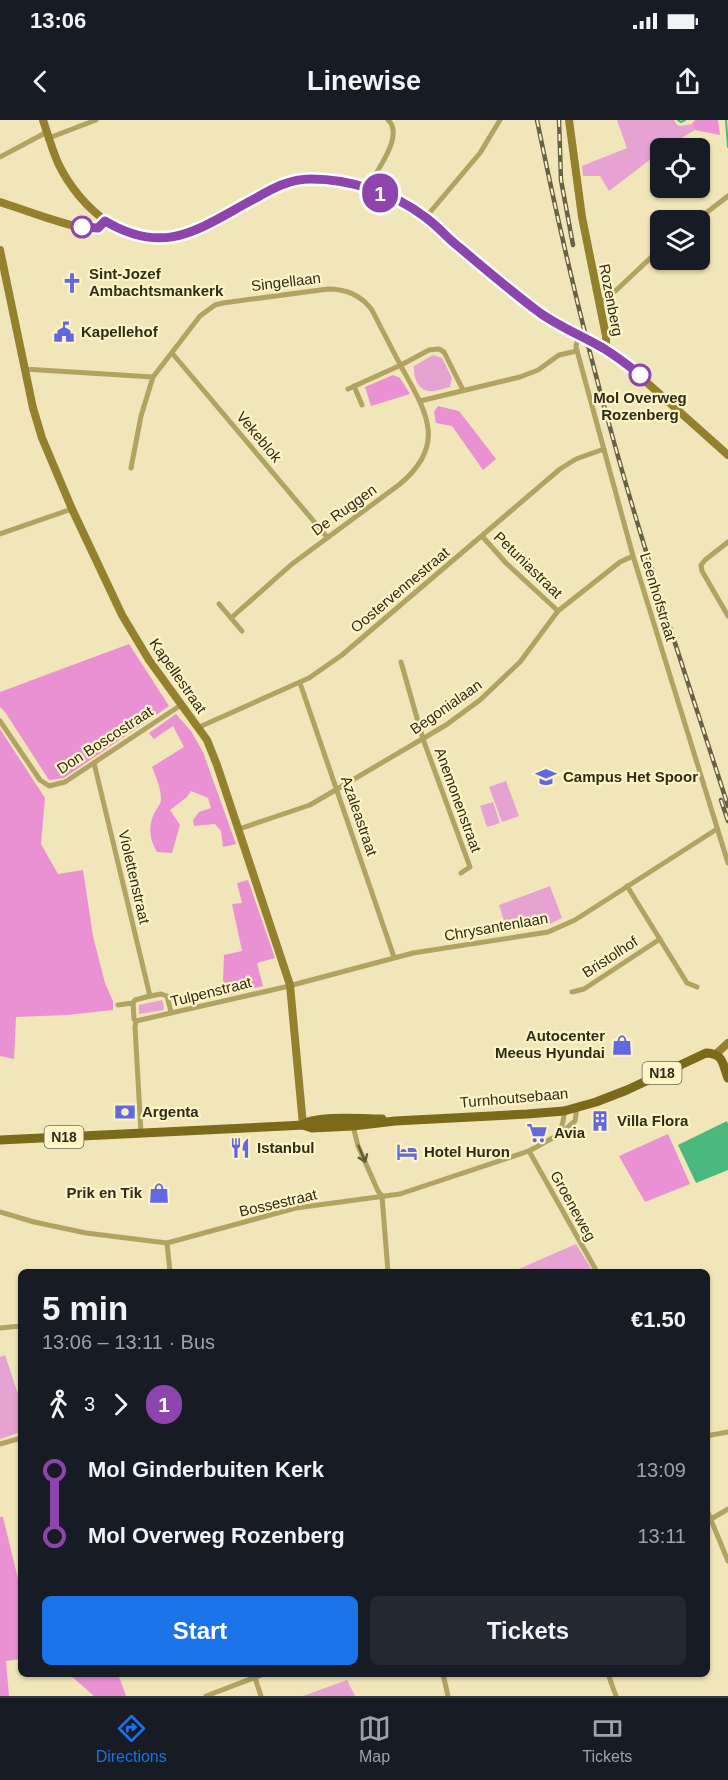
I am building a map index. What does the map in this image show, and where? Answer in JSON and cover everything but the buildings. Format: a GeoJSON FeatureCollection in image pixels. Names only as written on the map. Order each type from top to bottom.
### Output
{"type":"FeatureCollection","features":[{"type":"Feature","properties":{"kind":"main road","name":"Turnhoutsebaan"},"geometry":{"type":"LineString","coordinates":[[0,1140],[303,1125],[312,1128],[353,1126],[395,1121],[564,1111],[627,1090],[706,1053],[716,1054]]}},
{"type":"Feature","properties":{"kind":"main road"},"geometry":{"type":"LineString","coordinates":[[716,1054],[721,1059],[728,1078]]}},
{"type":"Feature","properties":{"kind":"main road","name":"Turnhoutsebaan"},"geometry":{"type":"LineString","coordinates":[[303,1125],[311,1120],[323,1119],[360,1118],[395,1121]]}},
{"type":"Feature","properties":{"kind":"street"},"geometry":{"type":"LineString","coordinates":[[44,120],[59,164],[72,187],[105,221],[115,227],[139,236],[165,239],[194,231],[270,190],[294,181],[326,180],[367,188],[392,197],[426,217],[504,285],[551,320],[606,350]]}},
{"type":"Feature","properties":{"kind":"street"},"geometry":{"type":"LineString","coordinates":[[0,157],[48,135],[96,120]]}},
{"type":"Feature","properties":{"kind":"street"},"geometry":{"type":"LineString","coordinates":[[367,188],[392,144],[394,131],[388,120]]}},
{"type":"Feature","properties":{"kind":"street"},"geometry":{"type":"LineString","coordinates":[[426,217],[480,153],[500,120]]}},
{"type":"Feature","properties":{"kind":"street","name":"Rozenberg"},"geometry":{"type":"LineString","coordinates":[[569,120],[584,227],[606,336],[606,350],[640,375],[728,455]]}},
{"type":"Feature","properties":{"kind":"street"},"geometry":{"type":"LineString","coordinates":[[710,210],[728,196]]}},
{"type":"Feature","properties":{"kind":"street"},"geometry":{"type":"LineString","coordinates":[[0,202],[91,229],[98,228],[105,221]]}},
{"type":"Feature","properties":{"kind":"street","name":"Kapellestraat"},"geometry":{"type":"LineString","coordinates":[[0,250],[37,423],[72,509],[122,615],[149,660],[211,749],[239,829],[290,985],[303,1125]]}},
{"type":"Feature","properties":{"kind":"street"},"geometry":{"type":"LineString","coordinates":[[599,303],[609,297],[650,258]]}},
{"type":"Feature","properties":{"kind":"street","name":"Singellaan"},"geometry":{"type":"LineString","coordinates":[[131,468],[141,416],[153,377],[200,316],[215,304],[275,295],[341,289],[358,295],[365,301],[401,365]]}},
{"type":"Feature","properties":{"kind":"street","name":"Leenhofstraat"},"geometry":{"type":"LineString","coordinates":[[578,336],[577,351],[633,556],[728,863]]}},
{"type":"Feature","properties":{"kind":"street"},"geometry":{"type":"LineString","coordinates":[[362,405],[351,388],[429,350],[439,349],[444,352],[463,390]]}},
{"type":"Feature","properties":{"kind":"street"},"geometry":{"type":"LineString","coordinates":[[420,401],[520,377],[543,367],[559,356],[577,351]]}},
{"type":"Feature","properties":{"kind":"street","name":"Vekeblok"},"geometry":{"type":"LineString","coordinates":[[172,353],[327,537]]}},
{"type":"Feature","properties":{"kind":"street","name":"De Ruggen"},"geometry":{"type":"LineString","coordinates":[[231,618],[291,564],[400,484],[418,466],[428,440],[427,420],[401,365]]}},
{"type":"Feature","properties":{"kind":"street"},"geometry":{"type":"LineString","coordinates":[[24,369],[153,377]]}},
{"type":"Feature","properties":{"kind":"street","name":"Oostervennestraat"},"geometry":{"type":"LineString","coordinates":[[197,728],[300,683],[342,655],[569,463],[604,449]]}},
{"type":"Feature","properties":{"kind":"street"},"geometry":{"type":"LineString","coordinates":[[0,534],[72,509]]}},
{"type":"Feature","properties":{"kind":"street","name":"Petuniastraat"},"geometry":{"type":"LineString","coordinates":[[482,536],[506,563],[558,611]]}},
{"type":"Feature","properties":{"kind":"street"},"geometry":{"type":"LineString","coordinates":[[728,542],[701,565],[702,571],[728,616]]}},
{"type":"Feature","properties":{"kind":"street","name":"Begonialaan"},"geometry":{"type":"LineString","coordinates":[[239,829],[310,805],[468,710],[520,662],[558,611],[621,562],[633,556]]}},
{"type":"Feature","properties":{"kind":"street"},"geometry":{"type":"LineString","coordinates":[[219,604],[242,631]]}},
{"type":"Feature","properties":{"kind":"street","name":"Anemonenstraat"},"geometry":{"type":"LineString","coordinates":[[400,662],[423,739],[470,867],[461,873]]}},
{"type":"Feature","properties":{"kind":"street","name":"Azaleastraat"},"geometry":{"type":"LineString","coordinates":[[300,683],[394,957]]}},
{"type":"Feature","properties":{"kind":"street","name":"Don Boscostraat"},"geometry":{"type":"LineString","coordinates":[[0,721],[40,780],[49,786],[65,782],[181,705]]}},
{"type":"Feature","properties":{"kind":"street","name":"Violettenstraat"},"geometry":{"type":"LineString","coordinates":[[94,763],[150,996]]}},
{"type":"Feature","properties":{"kind":"street","name":"Chrysantenlaan"},"geometry":{"type":"LineString","coordinates":[[290,985],[413,952],[548,932],[575,920],[717,829]]}},
{"type":"Feature","properties":{"kind":"street","name":"Bristolhof"},"geometry":{"type":"LineString","coordinates":[[627,886],[687,983],[697,987]]}},
{"type":"Feature","properties":{"kind":"street","name":"Bristolhof"},"geometry":{"type":"LineString","coordinates":[[572,992],[584,989],[660,939]]}},
{"type":"Feature","properties":{"kind":"street","name":"Tulpenstraat"},"geometry":{"type":"LineString","coordinates":[[136,1021],[290,985]]}},
{"type":"Feature","properties":{"kind":"street"},"geometry":{"type":"LineString","coordinates":[[141,1133],[136,1021],[133,1004],[135,1000],[161,994],[167,996],[171,1012]]}},
{"type":"Feature","properties":{"kind":"street"},"geometry":{"type":"LineString","coordinates":[[118,1005],[133,1004]]}},
{"type":"Feature","properties":{"kind":"street","name":"Turnhoutsebaan"},"geometry":{"type":"LineString","coordinates":[[716,1054],[728,1043]]}},
{"type":"Feature","properties":{"kind":"street","name":"Bossestraat"},"geometry":{"type":"LineString","coordinates":[[0,1212],[86,1233],[167,1243],[296,1208],[400,1194],[529,1151],[566,1130],[574,1121],[577,1107]]}},
{"type":"Feature","properties":{"kind":"street"},"geometry":{"type":"LineString","coordinates":[[555,1136],[564,1120],[564,1111]]}},
{"type":"Feature","properties":{"kind":"street"},"geometry":{"type":"LineString","coordinates":[[353,1126],[358,1146],[382,1196],[388,1269]]}},
{"type":"Feature","properties":{"kind":"street","name":"Groeneweg"},"geometry":{"type":"LineString","coordinates":[[529,1151],[595,1269]]}},
{"type":"Feature","properties":{"kind":"street"},"geometry":{"type":"LineString","coordinates":[[167,1243],[170,1269]]}},
{"type":"Feature","properties":{"kind":"street"},"geometry":{"type":"LineString","coordinates":[[0,1328],[18,1326]]}},
{"type":"Feature","properties":{"kind":"street"},"geometry":{"type":"LineString","coordinates":[[710,1435],[728,1432]]}},
{"type":"Feature","properties":{"kind":"street"},"geometry":{"type":"LineString","coordinates":[[0,1444],[18,1439]]}},
{"type":"Feature","properties":{"kind":"street"},"geometry":{"type":"LineString","coordinates":[[710,1520],[728,1509]]}},
{"type":"Feature","properties":{"kind":"street"},"geometry":{"type":"LineString","coordinates":[[710,1523],[728,1561]]}},
{"type":"Feature","properties":{"kind":"street"},"geometry":{"type":"LineString","coordinates":[[443,1677],[448,1696]]}},
{"type":"Feature","properties":{"kind":"street"},"geometry":{"type":"LineString","coordinates":[[609,1677],[616,1696]]}},
{"type":"Feature","properties":{"kind":"street"},"geometry":{"type":"LineString","coordinates":[[206,1696],[255,1678],[261,1696]]}},
{"type":"Feature","properties":{"kind":"shaded area"},"geometry":{"type":"Polygon","coordinates":[[[617,120],[674,120],[677,125],[681,126],[692,124],[695,130],[681,138],[650,138],[650,160],[609,191],[600,176],[583,176],[582,166],[627,148],[617,120]]]}},
{"type":"Feature","properties":{"kind":"shaded area"},"geometry":{"type":"Polygon","coordinates":[[[695,120],[718,120],[720,135],[695,130],[692,124],[695,120]]]}},
{"type":"Feature","properties":{"kind":"shaded area"},"geometry":{"type":"Polygon","coordinates":[[[433,355],[442,358],[452,378],[450,387],[429,391],[421,388],[417,382],[414,366],[433,355]]]}},
{"type":"Feature","properties":{"kind":"shaded area"},"geometry":{"type":"Polygon","coordinates":[[[393,375],[400,378],[410,394],[371,406],[365,387],[393,375]]]}},
{"type":"Feature","properties":{"kind":"shaded area"},"geometry":{"type":"Polygon","coordinates":[[[438,406],[459,411],[496,459],[483,470],[452,426],[436,423],[434,412],[438,406]]]}},
{"type":"Feature","properties":{"kind":"shaded area"},"geometry":{"type":"Polygon","coordinates":[[[129,644],[169,706],[64,778],[49,780],[0,707],[0,692],[129,644]]]}},
{"type":"Feature","properties":{"kind":"shaded area"},"geometry":{"type":"Polygon","coordinates":[[[176,714],[191,731],[203,752],[236,844],[223,847],[221,831],[215,824],[194,826],[193,820],[199,812],[211,808],[208,798],[191,791],[170,810],[180,825],[172,853],[157,852],[155,848],[150,834],[151,825],[161,799],[152,767],[184,747],[173,726],[154,739],[149,733],[176,714]]]}},
{"type":"Feature","properties":{"kind":"shaded area"},"geometry":{"type":"Polygon","coordinates":[[[0,729],[45,798],[41,844],[58,874],[83,870],[93,936],[105,983],[113,1001],[113,1010],[16,1017],[14,1059],[0,1056],[0,729]]]}},
{"type":"Feature","properties":{"kind":"shaded area"},"geometry":{"type":"Polygon","coordinates":[[[506,781],[519,816],[502,822],[489,787],[506,781]]]}},
{"type":"Feature","properties":{"kind":"shaded area"},"geometry":{"type":"Polygon","coordinates":[[[493,802],[500,823],[487,827],[480,806],[493,802]]]}},
{"type":"Feature","properties":{"kind":"shaded area"},"geometry":{"type":"Polygon","coordinates":[[[248,880],[275,958],[257,963],[263,986],[225,996],[224,955],[242,951],[232,904],[242,903],[237,883],[248,880]]]}},
{"type":"Feature","properties":{"kind":"shaded area"},"geometry":{"type":"Polygon","coordinates":[[[550,886],[562,918],[548,925],[515,930],[512,926],[506,927],[499,905],[550,886]]]}},
{"type":"Feature","properties":{"kind":"shaded area"},"geometry":{"type":"Polygon","coordinates":[[[162,1000],[164,1010],[139,1014],[139,1005],[162,1000]]]}},
{"type":"Feature","properties":{"kind":"shaded area"},"geometry":{"type":"Polygon","coordinates":[[[727,1121],[728,1170],[696,1183],[678,1145],[727,1121]]]}},
{"type":"Feature","properties":{"kind":"shaded area"},"geometry":{"type":"Polygon","coordinates":[[[668,1134],[690,1184],[645,1202],[619,1156],[668,1134]]]}},
{"type":"Feature","properties":{"kind":"shaded area"},"geometry":{"type":"Polygon","coordinates":[[[576,1244],[591,1269],[519,1269],[576,1244]]]}},
{"type":"Feature","properties":{"kind":"shaded area"},"geometry":{"type":"Polygon","coordinates":[[[5,1355],[18,1394],[18,1433],[0,1439],[0,1357],[5,1355]]]}},
{"type":"Feature","properties":{"kind":"shaded area"},"geometry":{"type":"Polygon","coordinates":[[[0,1517],[3,1517],[18,1579],[18,1659],[6,1661],[9,1696],[0,1696],[0,1517]]]}},
{"type":"Feature","properties":{"kind":"shaded area"},"geometry":{"type":"Polygon","coordinates":[[[72,1677],[119,1677],[126,1696],[94,1696],[72,1677]]]}},
{"type":"Feature","properties":{"kind":"shaded area"},"geometry":{"type":"Polygon","coordinates":[[[347,1680],[355,1696],[303,1696],[347,1680]]]}},
{"type":"Feature","properties":{"kind":"waterway"},"geometry":{"type":"LineString","coordinates":[[678,120],[681,122],[685,120]]}},
{"type":"Feature","properties":{"kind":"waterway"},"geometry":{"type":"LineString","coordinates":[[726,120],[728,147]]}},
{"type":"Feature","properties":{"kind":"railway"},"geometry":{"type":"LineString","coordinates":[[537,120],[572,282],[614,442],[655,579],[728,806]]}},
{"type":"Feature","properties":{"kind":"railway"},"geometry":{"type":"LineString","coordinates":[[559,120],[561,180],[573,245]]}},
{"type":"Feature","properties":{"kind":"railway"},"geometry":{"type":"LineString","coordinates":[[721,800],[728,821]]}},
{"type":"Feature","properties":{"kind":"bus line","name":"1"},"geometry":{"type":"LineString","coordinates":[[82,227],[98,228],[105,221],[128,233],[165,239],[194,231],[270,190],[294,181],[326,180],[367,188],[392,197],[426,217],[451,241],[540,313],[606,350],[640,375]]}},
{"type":"Feature","properties":{"kind":"place","name":"Sint-Jozef Ambachtsmankerk"},"geometry":{"type":"Point","coordinates":[72,283]}},
{"type":"Feature","properties":{"kind":"place","name":"Kapellehof"},"geometry":{"type":"Point","coordinates":[64,332]}},
{"type":"Feature","properties":{"kind":"place","name":"Mol Overweg Rozenberg"},"geometry":{"type":"Point","coordinates":[640,375]}},
{"type":"Feature","properties":{"kind":"place","name":"Campus Het Spoor"},"geometry":{"type":"Point","coordinates":[546,777]}},
{"type":"Feature","properties":{"kind":"place","name":"Autocenter Meeus Hyundai"},"geometry":{"type":"Point","coordinates":[622,1045]}},
{"type":"Feature","properties":{"kind":"place","name":"Argenta"},"geometry":{"type":"Point","coordinates":[125,1112]}},
{"type":"Feature","properties":{"kind":"place","name":"Villa Flora"},"geometry":{"type":"Point","coordinates":[600,1121]}},
{"type":"Feature","properties":{"kind":"place","name":"Avia"},"geometry":{"type":"Point","coordinates":[537,1133]}},
{"type":"Feature","properties":{"kind":"place","name":"Istanbul"},"geometry":{"type":"Point","coordinates":[240,1148]}},
{"type":"Feature","properties":{"kind":"place","name":"Hotel Huron"},"geometry":{"type":"Point","coordinates":[407,1152]}},
{"type":"Feature","properties":{"kind":"place","name":"Prik en Tik"},"geometry":{"type":"Point","coordinates":[159,1193]}}]}
